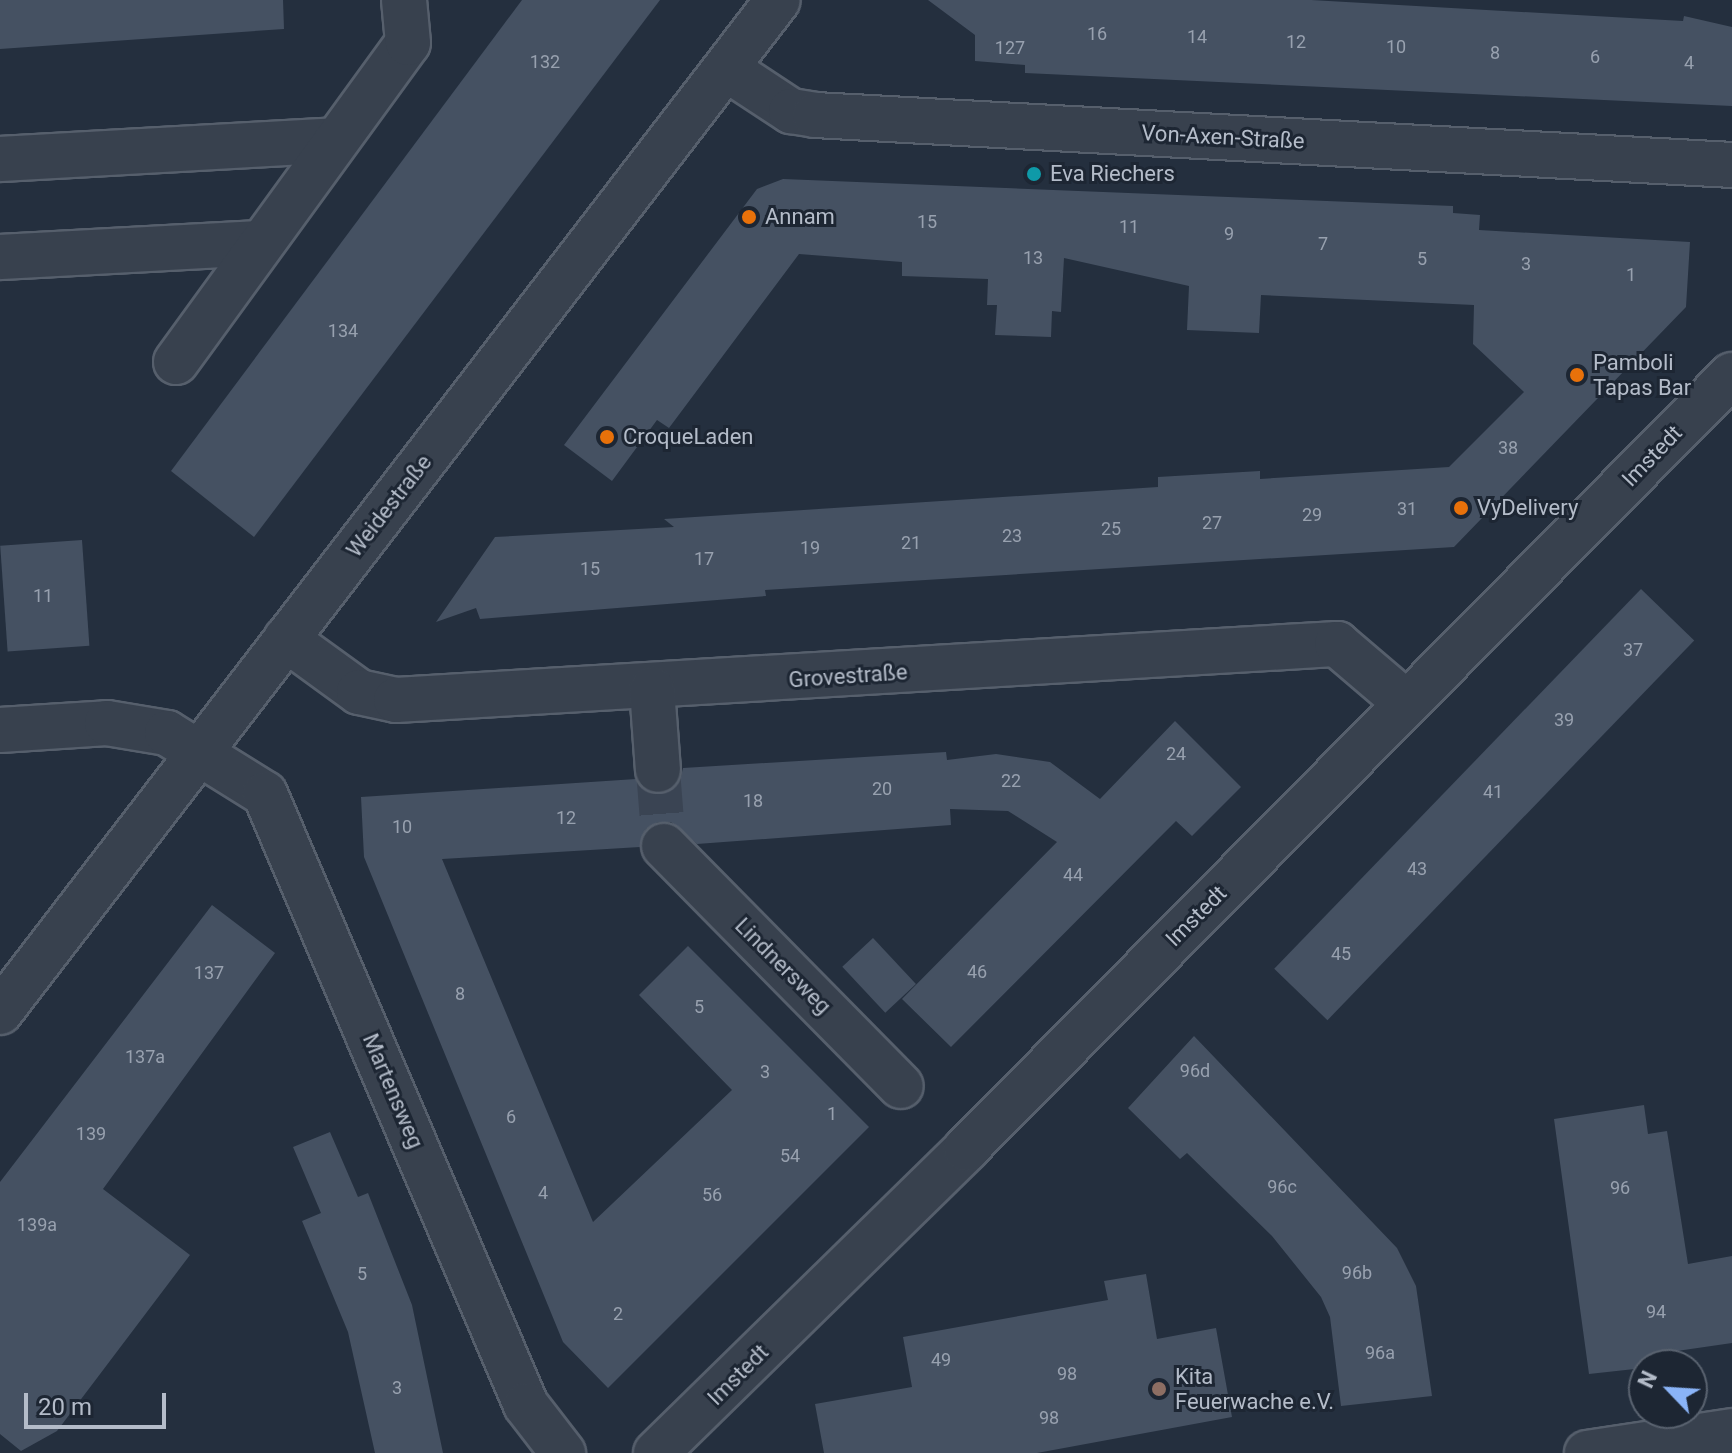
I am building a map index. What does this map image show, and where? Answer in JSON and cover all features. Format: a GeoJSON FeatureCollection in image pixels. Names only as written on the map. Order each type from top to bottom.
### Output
{"type":"FeatureCollection","features":[{"type":"Feature","properties":{"kind":"street"},"geometry":{"type":"LineString","coordinates":[[176,362],[408,43],[404,0]]}},
{"type":"Feature","properties":{"kind":"street","name":"Weidestraße"},"geometry":{"type":"LineString","coordinates":[[0,1012],[778,0]]}},
{"type":"Feature","properties":{"kind":"street","name":"Von-Axen-Straße"},"geometry":{"type":"LineString","coordinates":[[727,69],[791,111],[815,115],[1732,165]]}},
{"type":"Feature","properties":{"kind":"street"},"geometry":{"type":"LineString","coordinates":[[0,159],[335,140]]}},
{"type":"Feature","properties":{"kind":"street"},"geometry":{"type":"LineString","coordinates":[[0,257],[261,243]]}},
{"type":"Feature","properties":{"kind":"street","name":"Imstedt"},"geometry":{"type":"LineString","coordinates":[[656,1453],[1732,375]]}},
{"type":"Feature","properties":{"kind":"street","name":"Grovestraße"},"geometry":{"type":"LineString","coordinates":[[286,639],[359,692],[396,700],[652,689],[1337,644],[1406,703]]}},
{"type":"Feature","properties":{"kind":"street"},"geometry":{"type":"LineString","coordinates":[[652,689],[658,770]]}},
{"type":"Feature","properties":{"kind":"street"},"geometry":{"type":"LineString","coordinates":[[0,730],[107,723],[167,733],[201,750]]}},
{"type":"Feature","properties":{"kind":"street","name":"Martensweg"},"geometry":{"type":"LineString","coordinates":[[201,750],[256,786],[274,807],[526,1405],[563,1453]]}},
{"type":"Feature","properties":{"kind":"street","name":"Lindnersweg"},"geometry":{"type":"LineString","coordinates":[[664,846],[901,1086]]}},
{"type":"Feature","properties":{"kind":"street"},"geometry":{"type":"LineString","coordinates":[[1587,1453],[1732,1431]]}},
{"type":"Feature","properties":{"kind":"building"},"geometry":{"type":"Polygon","coordinates":[[[0,0],[283,0],[284,29],[0,49],[0,0]]]}},
{"type":"Feature","properties":{"kind":"building"},"geometry":{"type":"Polygon","coordinates":[[[522,0],[660,0],[254,537],[171,471],[522,0]]]}},
{"type":"Feature","properties":{"kind":"building"},"geometry":{"type":"Polygon","coordinates":[[[928,0],[1311,0],[1683,21],[1684,16],[1732,27],[1732,106],[1025,73],[1025,65],[975,61],[975,35],[928,0]]]}},
{"type":"Feature","properties":{"kind":"building"},"geometry":{"type":"Polygon","coordinates":[[[783,179],[1453,206],[1453,213],[1480,215],[1479,230],[1690,242],[1686,307],[1454,547],[765,590],[766,596],[480,619],[476,608],[436,622],[495,537],[674,527],[664,519],[1158,487],[1158,477],[1260,471],[1260,479],[1449,467],[1524,392],[1473,344],[1474,305],[1261,295],[1259,333],[1187,330],[1189,286],[1064,258],[1061,312],[1052,311],[1051,337],[995,335],[997,305],[987,305],[988,279],[902,276],[902,262],[799,254],[669,428],[657,420],[612,481],[564,445],[757,189],[783,179]]]}},
{"type":"Feature","properties":{"kind":"building"},"geometry":{"type":"Polygon","coordinates":[[[82,540],[89,646],[8,651],[0,546],[82,540]]]}},
{"type":"Feature","properties":{"kind":"building"},"geometry":{"type":"Polygon","coordinates":[[[1641,589],[1694,640],[1327,1020],[1274,969],[1641,589]]]}},
{"type":"Feature","properties":{"kind":"building"},"geometry":{"type":"Polygon","coordinates":[[[1175,721],[1241,787],[1192,836],[1176,821],[951,1047],[902,999],[1057,842],[1008,811],[950,809],[951,825],[697,844],[671,822],[658,822],[646,829],[640,847],[442,859],[593,1222],[732,1090],[639,995],[688,946],[869,1127],[608,1388],[563,1342],[364,857],[361,797],[636,779],[646,792],[661,795],[680,782],[683,768],[946,752],[947,760],[996,754],[1050,762],[1100,799],[1175,721]]]}},
{"type":"Feature","properties":{"kind":"building"},"geometry":{"type":"Polygon","coordinates":[[[212,905],[275,953],[103,1189],[190,1255],[57,1431],[21,1451],[0,1434],[0,1182],[212,905]]]}},
{"type":"Feature","properties":{"kind":"building"},"geometry":{"type":"Polygon","coordinates":[[[873,938],[916,984],[885,1013],[842,967],[873,938]]]}},
{"type":"Feature","properties":{"kind":"building"},"geometry":{"type":"Polygon","coordinates":[[[1194,1036],[1397,1248],[1416,1286],[1432,1396],[1341,1406],[1330,1317],[1321,1297],[1272,1236],[1187,1153],[1180,1159],[1128,1108],[1194,1036]]]}},
{"type":"Feature","properties":{"kind":"building"},"geometry":{"type":"Polygon","coordinates":[[[1644,1105],[1648,1134],[1667,1131],[1688,1264],[1732,1256],[1732,1343],[1691,1349],[1628,1349],[1628,1370],[1589,1374],[1554,1119],[1644,1105]]]}},
{"type":"Feature","properties":{"kind":"building"},"geometry":{"type":"Polygon","coordinates":[[[330,1132],[358,1197],[368,1193],[412,1305],[443,1453],[375,1453],[348,1332],[302,1221],[321,1213],[293,1147],[330,1132]]]}},
{"type":"Feature","properties":{"kind":"building"},"geometry":{"type":"Polygon","coordinates":[[[1146,1274],[1157,1339],[1216,1328],[1232,1417],[1037,1453],[824,1453],[815,1404],[912,1387],[903,1337],[1108,1300],[1104,1281],[1146,1274]]]}},
{"type":"Feature","properties":{"kind":"tunnel"},"geometry":{"type":"LineString","coordinates":[[658,770],[664,846]]}},
{"type":"Feature","properties":{"kind":"place","name":"Eva Riechers"},"geometry":{"type":"Point","coordinates":[1034,174]}},
{"type":"Feature","properties":{"kind":"place","name":"Annam"},"geometry":{"type":"Point","coordinates":[749,217]}},
{"type":"Feature","properties":{"kind":"place","name":"Pamboli Tapas Bar"},"geometry":{"type":"Point","coordinates":[1577,375]}},
{"type":"Feature","properties":{"kind":"place","name":"CroqueLaden"},"geometry":{"type":"Point","coordinates":[607,437]}},
{"type":"Feature","properties":{"kind":"place","name":"VyDelivery"},"geometry":{"type":"Point","coordinates":[1461,508]}},
{"type":"Feature","properties":{"kind":"place","name":"Kita Feuerwache e.V."},"geometry":{"type":"Point","coordinates":[1159,1389]}}]}
